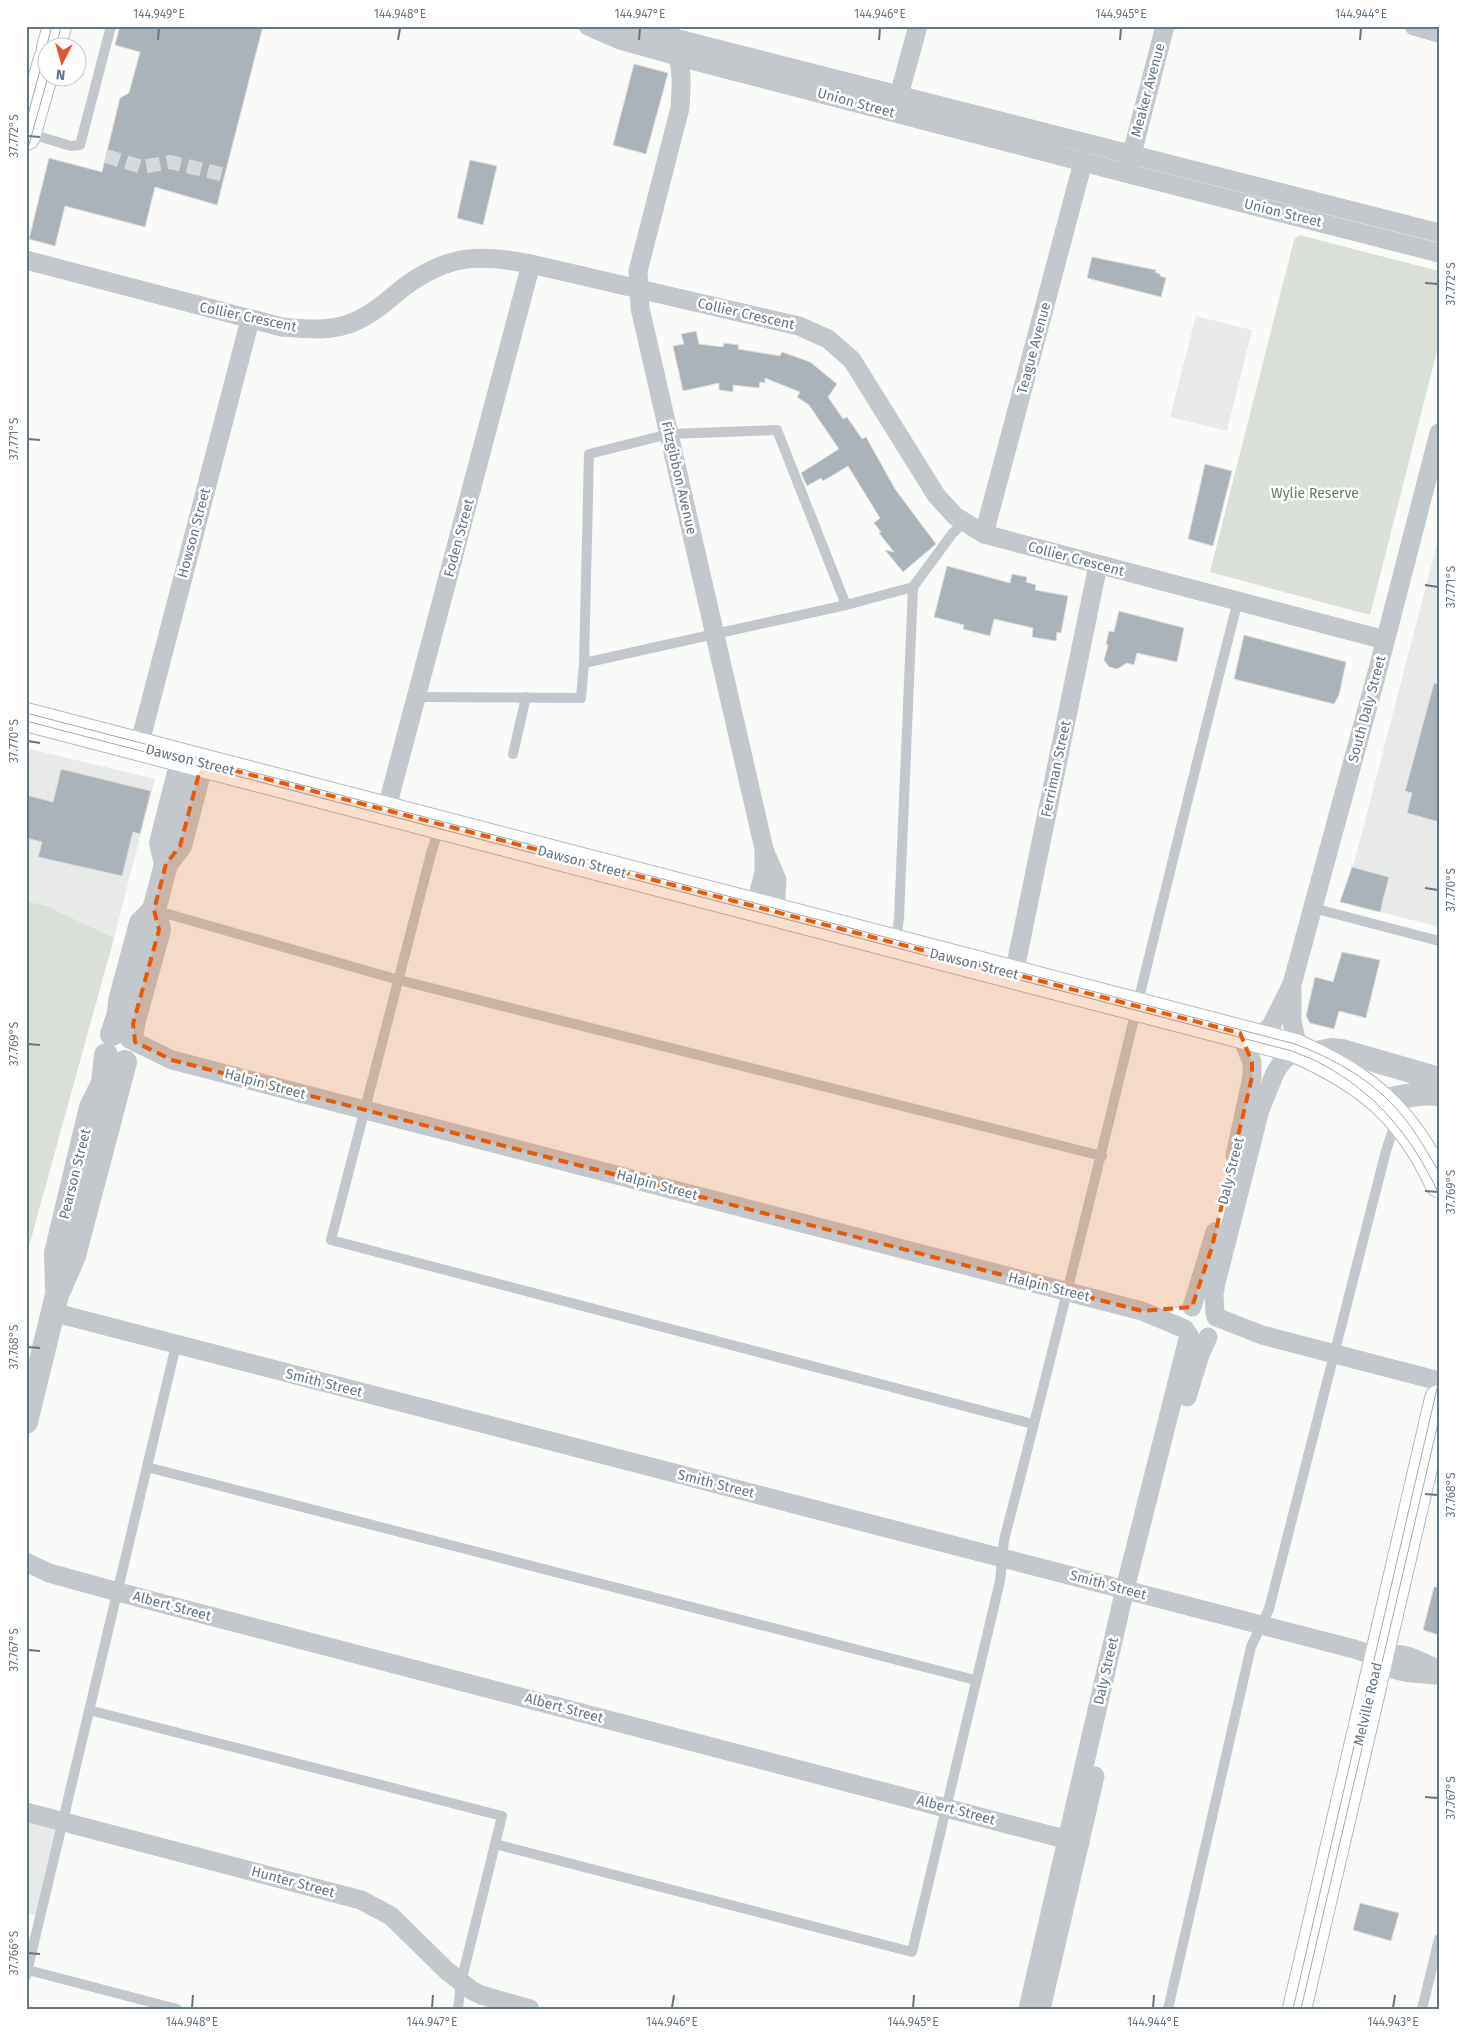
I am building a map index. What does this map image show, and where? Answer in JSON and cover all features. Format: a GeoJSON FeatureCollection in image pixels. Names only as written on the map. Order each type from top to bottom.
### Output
{"type":"FeatureCollection","features":[{"type":"Feature","properties":{"kind":"main road"},"geometry":{"type":"LineString","coordinates":[[27,134],[40,88]]}},
{"type":"Feature","properties":{"kind":"main road","name":"Dawson Street"},"geometry":{"type":"LineString","coordinates":[[26,717],[1249,1035]]}},
{"type":"Feature","properties":{"kind":"main road"},"geometry":{"type":"LineString","coordinates":[[1249,1035],[1304,1052],[1360,1082],[1389,1109],[1410,1134],[1439,1183]]}},
{"type":"Feature","properties":{"kind":"main road","name":"Melville Road"},"geometry":{"type":"LineString","coordinates":[[1297,2009],[1439,1400]]}},
{"type":"Feature","properties":{"kind":"street","name":"Union Street"},"geometry":{"type":"LineString","coordinates":[[588,26],[620,40],[699,62],[1439,253]]}},
{"type":"Feature","properties":{"kind":"street","name":"Union Street"},"geometry":{"type":"LineString","coordinates":[[627,26],[1439,233]]}},
{"type":"Feature","properties":{"kind":"street"},"geometry":{"type":"LineString","coordinates":[[899,95],[918,26]]}},
{"type":"Feature","properties":{"kind":"street","name":"Meaker Avenue"},"geometry":{"type":"LineString","coordinates":[[1131,154],[1164,26]]}},
{"type":"Feature","properties":{"kind":"street"},"geometry":{"type":"LineString","coordinates":[[1414,26],[1439,32]]}},
{"type":"Feature","properties":{"kind":"street","name":"Fitzgibbon Avenue"},"geometry":{"type":"LineString","coordinates":[[677,55],[681,67],[682,80],[680,108],[638,271],[638,289],[669,434],[764,849],[765,909]]}},
{"type":"Feature","properties":{"kind":"street","name":"Fitzgibbon Avenue"},"geometry":{"type":"LineString","coordinates":[[680,108],[688,93],[699,62]]}},
{"type":"Feature","properties":{"kind":"street"},"geometry":{"type":"LineString","coordinates":[[1126,173],[1131,154]]}},
{"type":"Feature","properties":{"kind":"street","name":"Teague Avenue"},"geometry":{"type":"LineString","coordinates":[[984,534],[1083,162]]}},
{"type":"Feature","properties":{"kind":"street","name":"Collier Crescent"},"geometry":{"type":"LineString","coordinates":[[26,260],[282,327],[332,328],[353,323],[376,310],[423,274],[442,265],[465,258],[486,257],[531,264],[799,326],[828,339],[852,360],[936,495],[955,516],[984,534],[1386,640]]}},
{"type":"Feature","properties":{"kind":"street","name":"Foden Street"},"geometry":{"type":"LineString","coordinates":[[386,811],[531,264]]}},
{"type":"Feature","properties":{"kind":"street","name":"Howson Street"},"geometry":{"type":"LineString","coordinates":[[139,746],[250,320]]}},
{"type":"Feature","properties":{"kind":"street","name":"South Daly Street"},"geometry":{"type":"LineString","coordinates":[[1249,1035],[1263,1034],[1271,1026],[1292,984],[1386,640],[1439,433]]}},
{"type":"Feature","properties":{"kind":"street","name":"Ferriman Street"},"geometry":{"type":"LineString","coordinates":[[1014,974],[1098,565]]}},
{"type":"Feature","properties":{"kind":"street","name":"Pearson Street"},"geometry":{"type":"LineString","coordinates":[[26,1422],[55,1303],[74,1256],[123,1048],[134,1020],[159,930],[154,910],[166,864],[161,843],[192,760]]}},
{"type":"Feature","properties":{"kind":"street","name":"South Daly Street"},"geometry":{"type":"LineString","coordinates":[[1292,984],[1292,1021],[1304,1052]]}},
{"type":"Feature","properties":{"kind":"street","name":"Daly Street"},"geometry":{"type":"LineString","coordinates":[[1190,1308],[1212,1247],[1241,1132],[1252,1077],[1249,1035]]}},
{"type":"Feature","properties":{"kind":"street","name":"Halpin Street"},"geometry":{"type":"LineString","coordinates":[[123,1048],[1142,1311],[1187,1332]]}},
{"type":"Feature","properties":{"kind":"street"},"geometry":{"type":"LineString","coordinates":[[1304,1052],[1342,1051],[1439,1079]]}},
{"type":"Feature","properties":{"kind":"street","name":"Daly Street"},"geometry":{"type":"LineString","coordinates":[[1131,1591],[1192,1378],[1213,1325],[1216,1283],[1260,1110],[1282,1062],[1304,1052]]}},
{"type":"Feature","properties":{"kind":"street"},"geometry":{"type":"LineString","coordinates":[[1389,1109],[1408,1094],[1439,1094]]}},
{"type":"Feature","properties":{"kind":"street","name":"Smith Street"},"geometry":{"type":"LineString","coordinates":[[55,1303],[176,1345],[1131,1591],[1379,1657],[1391,1653],[1401,1654],[1439,1670]]}},
{"type":"Feature","properties":{"kind":"street"},"geometry":{"type":"LineString","coordinates":[[1197,1305],[1208,1306],[1213,1325],[1198,1339],[1187,1332],[1184,1318],[1190,1308],[1197,1305]]}},
{"type":"Feature","properties":{"kind":"street","name":"Halpin Street"},"geometry":{"type":"LineString","coordinates":[[1142,1311],[1171,1312],[1190,1308]]}},
{"type":"Feature","properties":{"kind":"street"},"geometry":{"type":"LineString","coordinates":[[1213,1325],[1262,1335],[1439,1380]]}},
{"type":"Feature","properties":{"kind":"street","name":"Daly Street"},"geometry":{"type":"LineString","coordinates":[[1028,2009],[1073,1841],[1131,1591],[1187,1332]]}},
{"type":"Feature","properties":{"kind":"street","name":"Albert Street"},"geometry":{"type":"LineString","coordinates":[[26,1562],[49,1573],[118,1592],[946,1806],[1073,1841]]}},
{"type":"Feature","properties":{"kind":"street","name":"Albert Street"},"geometry":{"type":"LineString","coordinates":[[26,1573],[49,1573]]}},
{"type":"Feature","properties":{"kind":"street","name":"Smith Street"},"geometry":{"type":"LineString","coordinates":[[1379,1657],[1382,1662],[1398,1670],[1439,1675]]}},
{"type":"Feature","properties":{"kind":"street","name":"Hunter Street"},"geometry":{"type":"LineString","coordinates":[[26,1812],[361,1900],[391,1916],[461,1982],[481,1995],[530,2009]]}},
{"type":"Feature","properties":{"kind":"street","name":"Daly Street"},"geometry":{"type":"LineString","coordinates":[[1041,2009],[1073,1841]]}},
{"type":"Feature","properties":{"kind":"lane"},"geometry":{"type":"LineString","coordinates":[[27,134],[71,146],[80,145],[111,26]]}},
{"type":"Feature","properties":{"kind":"lane"},"geometry":{"type":"LineString","coordinates":[[416,697],[581,698],[584,663],[589,454],[669,434],[777,430],[846,605]]}},
{"type":"Feature","properties":{"kind":"lane"},"geometry":{"type":"LineString","coordinates":[[896,944],[899,918],[913,587],[952,534],[964,522]]}},
{"type":"Feature","properties":{"kind":"lane"},"geometry":{"type":"LineString","coordinates":[[584,663],[846,605],[913,587]]}},
{"type":"Feature","properties":{"kind":"lane"},"geometry":{"type":"LineString","coordinates":[[495,1844],[912,1952],[1000,1582],[1004,1540],[1102,1156],[1238,601]]}},
{"type":"Feature","properties":{"kind":"lane"},"geometry":{"type":"LineString","coordinates":[[514,754],[526,697]]}},
{"type":"Feature","properties":{"kind":"lane"},"geometry":{"type":"LineString","coordinates":[[440,825],[331,1240],[1033,1424]]}},
{"type":"Feature","properties":{"kind":"lane"},"geometry":{"type":"LineString","coordinates":[[1313,908],[1439,940]]}},
{"type":"Feature","properties":{"kind":"lane"},"geometry":{"type":"LineString","coordinates":[[154,910],[399,980],[1102,1156]]}},
{"type":"Feature","properties":{"kind":"lane"},"geometry":{"type":"LineString","coordinates":[[1168,2009],[1251,1647],[1269,1609],[1386,1151],[1389,1109]]}},
{"type":"Feature","properties":{"kind":"lane"},"geometry":{"type":"LineString","coordinates":[[176,1345],[27,1973],[176,2009]]}},
{"type":"Feature","properties":{"kind":"lane"},"geometry":{"type":"LineString","coordinates":[[147,1467],[976,1680]]}},
{"type":"Feature","properties":{"kind":"lane"},"geometry":{"type":"LineString","coordinates":[[89,1710],[502,1816],[461,1982],[458,2009]]}},
{"type":"Feature","properties":{"kind":"lane"},"geometry":{"type":"LineString","coordinates":[[1422,2009],[1439,1939]]}},
{"type":"Feature","properties":{"kind":"highlighted area"},"geometry":{"type":"Polygon","coordinates":[[[202,762],[1240,1033],[1252,1062],[1252,1077],[1212,1247],[1192,1307],[1142,1311],[172,1060],[135,1042],[133,1024],[159,930],[154,910],[166,864],[180,846],[202,762]]]}},
{"type":"Feature","properties":{"kind":"shaded area"},"geometry":{"type":"Polygon","coordinates":[[[1196,316],[1252,330],[1227,431],[1170,417],[1196,316]]]}},
{"type":"Feature","properties":{"kind":"shaded area"},"geometry":{"type":"Polygon","coordinates":[[[1439,536],[1439,927],[1380,912],[1389,877],[1353,867],[1439,536]]]}},
{"type":"Feature","properties":{"kind":"shaded area"},"geometry":{"type":"Polygon","coordinates":[[[26,748],[155,779],[114,938],[47,906],[26,901],[26,748]]]}},
{"type":"Feature","properties":{"kind":"shaded area"},"geometry":{"type":"Polygon","coordinates":[[[26,1808],[65,1818],[41,1917],[26,1913],[26,1808]]]}},
{"type":"Feature","properties":{"kind":"green space","name":"Wylie Reserve"},"geometry":{"type":"Polygon","coordinates":[[[1299,235],[1439,271],[1439,343],[1370,615],[1210,572],[1294,240],[1299,235]]]}},
{"type":"Feature","properties":{"kind":"green space"},"geometry":{"type":"Polygon","coordinates":[[[26,901],[47,906],[114,938],[26,1257],[26,901]]]}},
{"type":"Feature","properties":{"kind":"building"},"geometry":{"type":"Polygon","coordinates":[[[120,26],[263,26],[217,205],[155,187],[145,227],[65,206],[55,246],[29,239],[49,158],[102,172],[120,98],[129,93],[140,52],[115,45],[120,26]]]}},
{"type":"Feature","properties":{"kind":"building"},"geometry":{"type":"Polygon","coordinates":[[[634,64],[668,73],[646,154],[613,145],[634,64]]]}},
{"type":"Feature","properties":{"kind":"building"},"geometry":{"type":"Polygon","coordinates":[[[470,160],[497,166],[483,225],[457,218],[470,160]]]}},
{"type":"Feature","properties":{"kind":"building"},"geometry":{"type":"Polygon","coordinates":[[[1092,257],[1156,270],[1155,272],[1160,274],[1160,276],[1166,278],[1161,297],[1087,278],[1092,257]]]}},
{"type":"Feature","properties":{"kind":"building"},"geometry":{"type":"Polygon","coordinates":[[[696,331],[699,344],[723,347],[724,343],[739,345],[738,349],[780,356],[782,352],[810,362],[837,384],[828,397],[843,419],[847,417],[862,439],[866,437],[895,489],[936,544],[903,572],[885,550],[894,552],[879,533],[881,532],[874,523],[880,518],[848,466],[823,481],[821,478],[807,486],[801,473],[839,449],[809,405],[797,397],[800,392],[765,378],[765,383],[760,382],[759,388],[733,385],[733,392],[719,390],[719,383],[683,391],[673,346],[684,344],[681,334],[696,331]]]}},
{"type":"Feature","properties":{"kind":"building"},"geometry":{"type":"Polygon","coordinates":[[[1205,464],[1232,471],[1213,546],[1188,539],[1205,464]]]}},
{"type":"Feature","properties":{"kind":"building"},"geometry":{"type":"Polygon","coordinates":[[[947,566],[1010,583],[1012,574],[1027,577],[1026,582],[1036,585],[1035,590],[1068,596],[1061,633],[1057,632],[1056,641],[1032,637],[1033,628],[994,619],[990,636],[963,629],[964,625],[934,617],[947,566]]]}},
{"type":"Feature","properties":{"kind":"building"},"geometry":{"type":"Polygon","coordinates":[[[1119,611],[1184,628],[1177,662],[1137,653],[1134,665],[1127,663],[1117,669],[1109,667],[1104,660],[1108,645],[1106,644],[1109,631],[1114,632],[1119,611]]]}},
{"type":"Feature","properties":{"kind":"building"},"geometry":{"type":"Polygon","coordinates":[[[1244,635],[1346,662],[1339,695],[1334,704],[1234,679],[1244,635]]]}},
{"type":"Feature","properties":{"kind":"building"},"geometry":{"type":"Polygon","coordinates":[[[1434,683],[1439,684],[1439,822],[1407,813],[1412,793],[1405,791],[1434,683]]]}},
{"type":"Feature","properties":{"kind":"building"},"geometry":{"type":"Polygon","coordinates":[[[61,769],[151,791],[140,834],[133,832],[122,876],[38,857],[42,842],[26,838],[26,795],[53,802],[61,769]]]}},
{"type":"Feature","properties":{"kind":"building"},"geometry":{"type":"Polygon","coordinates":[[[1352,867],[1389,877],[1380,912],[1340,902],[1352,867]]]}},
{"type":"Feature","properties":{"kind":"building"},"geometry":{"type":"Polygon","coordinates":[[[1342,952],[1380,960],[1366,1018],[1339,1011],[1334,1029],[1310,1023],[1306,1016],[1315,977],[1333,982],[1342,952]]]}},
{"type":"Feature","properties":{"kind":"building"},"geometry":{"type":"Polygon","coordinates":[[[1434,1587],[1439,1587],[1439,1635],[1423,1630],[1434,1587]]]}},
{"type":"Feature","properties":{"kind":"building"},"geometry":{"type":"Polygon","coordinates":[[[1360,1903],[1399,1913],[1391,1941],[1353,1930],[1360,1903]]]}},
{"type":"Feature","properties":{"kind":"tunnel"},"geometry":{"type":"LineString","coordinates":[[106,156],[142,167],[170,162],[225,175]]}},
{"type":"Feature","properties":{"kind":"tram line"},"geometry":{"type":"LineString","coordinates":[[26,122],[52,26]]}},
{"type":"Feature","properties":{"kind":"tram line"},"geometry":{"type":"LineString","coordinates":[[58,38],[61,26]]}},
{"type":"Feature","properties":{"kind":"tram line"},"geometry":{"type":"LineString","coordinates":[[26,155],[45,88]]}},
{"type":"Feature","properties":{"kind":"tram line"},"geometry":{"type":"LineString","coordinates":[[26,713],[1295,1044],[1339,1064],[1379,1091],[1406,1121],[1439,1172]]}},
{"type":"Feature","properties":{"kind":"tram line"},"geometry":{"type":"LineString","coordinates":[[26,721],[1292,1051],[1337,1073],[1373,1101],[1403,1134],[1439,1194]]}},
{"type":"Feature","properties":{"kind":"tram line"},"geometry":{"type":"LineString","coordinates":[[1293,2009],[1439,1380]]}},
{"type":"Feature","properties":{"kind":"tram line"},"geometry":{"type":"LineString","coordinates":[[1301,2009],[1439,1419]]}}]}
